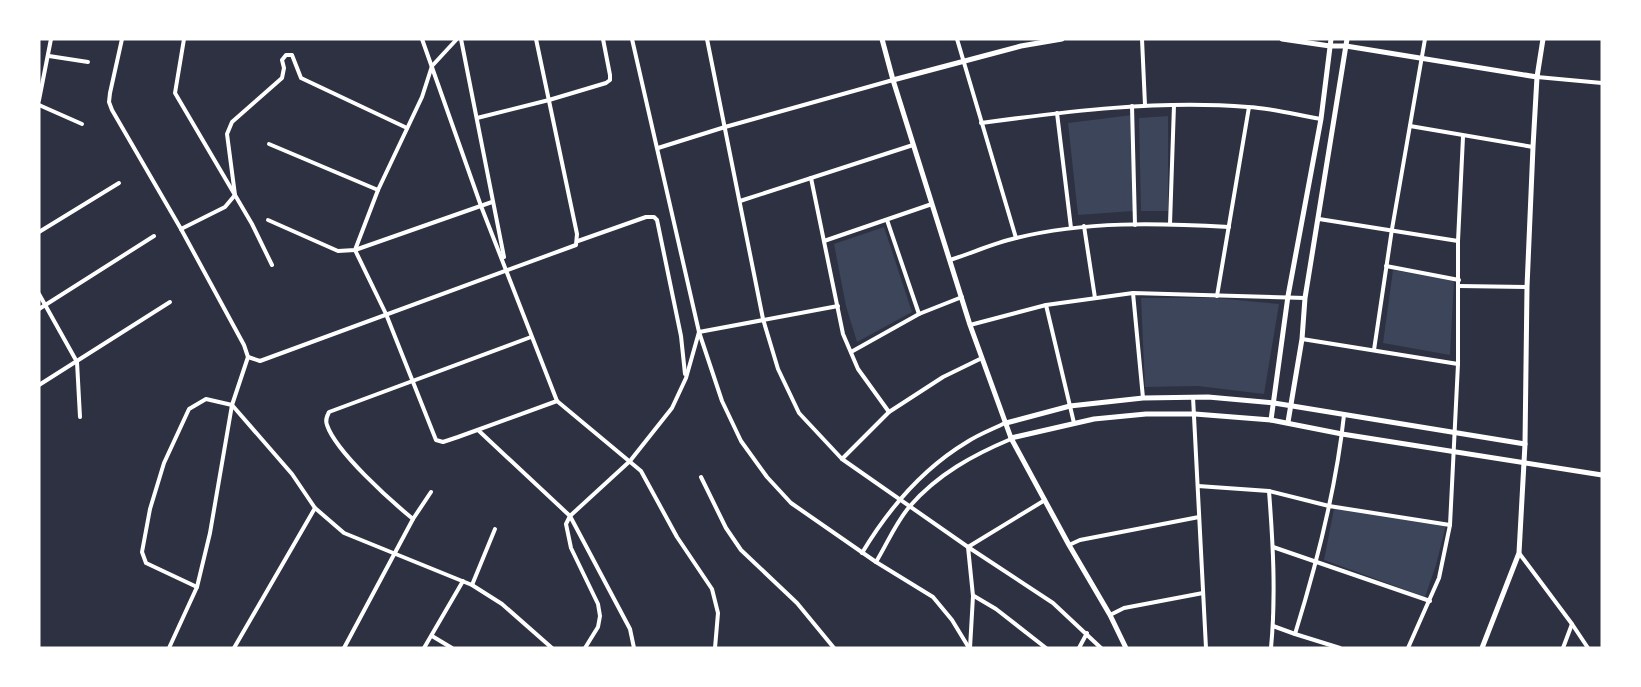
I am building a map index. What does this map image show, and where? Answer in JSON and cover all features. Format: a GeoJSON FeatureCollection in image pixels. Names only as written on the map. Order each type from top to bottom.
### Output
{"type":"FeatureCollection","features":[{"type":"Feature","properties":{"kind":"street"},"geometry":{"type":"LineString","coordinates":[[39,100],[51,39]]}},
{"type":"Feature","properties":{"kind":"street"},"geometry":{"type":"LineString","coordinates":[[122,39],[110,102],[182,229],[249,357],[232,405],[210,533],[197,587],[170,646],[175,648]]}},
{"type":"Feature","properties":{"kind":"street"},"geometry":{"type":"LineString","coordinates":[[184,39],[175,93],[235,195],[272,265]]}},
{"type":"Feature","properties":{"kind":"street"},"geometry":{"type":"LineString","coordinates":[[422,39],[481,206],[557,401],[641,471],[677,537],[712,590],[718,613],[715,648]]}},
{"type":"Feature","properties":{"kind":"street"},"geometry":{"type":"LineString","coordinates":[[459,39],[432,66],[422,97],[378,190],[355,250],[386,314],[436,440],[442,442],[557,401]]}},
{"type":"Feature","properties":{"kind":"street"},"geometry":{"type":"LineString","coordinates":[[459,39],[507,270]]}},
{"type":"Feature","properties":{"kind":"street"},"geometry":{"type":"LineString","coordinates":[[249,357],[260,361],[576,246],[578,241],[536,39]]}},
{"type":"Feature","properties":{"kind":"street"},"geometry":{"type":"LineString","coordinates":[[477,118],[592,88],[610,80],[603,39]]}},
{"type":"Feature","properties":{"kind":"street"},"geometry":{"type":"LineString","coordinates":[[632,39],[699,333],[722,401],[741,441],[767,477],[791,503],[862,553],[933,597],[952,620],[970,648]]}},
{"type":"Feature","properties":{"kind":"street"},"geometry":{"type":"LineString","coordinates":[[707,39],[763,320],[778,369],[799,413],[842,459],[909,507],[1053,603],[1101,648]]}},
{"type":"Feature","properties":{"kind":"street"},"geometry":{"type":"LineString","coordinates":[[882,39],[970,325],[1011,438],[1110,615],[1126,648]]}},
{"type":"Feature","properties":{"kind":"street"},"geometry":{"type":"LineString","coordinates":[[957,39],[1016,238]]}},
{"type":"Feature","properties":{"kind":"street"},"geometry":{"type":"LineString","coordinates":[[658,148],[724,127],[962,60],[1062,39]]}},
{"type":"Feature","properties":{"kind":"street"},"geometry":{"type":"LineString","coordinates":[[1142,39],[1145,105]]}},
{"type":"Feature","properties":{"kind":"street"},"geometry":{"type":"LineString","coordinates":[[1282,39],[1346,46],[1421,60],[1537,77],[1602,83]]}},
{"type":"Feature","properties":{"kind":"street"},"geometry":{"type":"LineString","coordinates":[[1271,420],[1288,296],[1321,119],[1331,39]]}},
{"type":"Feature","properties":{"kind":"street"},"geometry":{"type":"LineString","coordinates":[[1288,422],[1302,339],[1305,298],[1347,39]]}},
{"type":"Feature","properties":{"kind":"street"},"geometry":{"type":"LineString","coordinates":[[1374,350],[1392,229],[1425,39]]}},
{"type":"Feature","properties":{"kind":"street"},"geometry":{"type":"LineString","coordinates":[[1482,648],[1519,553],[1525,444],[1527,287],[1533,147],[1537,77],[1543,39]]}},
{"type":"Feature","properties":{"kind":"street"},"geometry":{"type":"LineString","coordinates":[[182,229],[225,207],[235,195],[227,134],[232,122],[282,78],[284,68],[282,60],[286,55],[292,55],[302,78],[407,128]]}},
{"type":"Feature","properties":{"kind":"street"},"geometry":{"type":"LineString","coordinates":[[48,56],[88,62]]}},
{"type":"Feature","properties":{"kind":"street"},"geometry":{"type":"LineString","coordinates":[[39,105],[82,124]]}},
{"type":"Feature","properties":{"kind":"street"},"geometry":{"type":"LineString","coordinates":[[981,123],[1145,105],[1249,106],[1321,119]]}},
{"type":"Feature","properties":{"kind":"street"},"geometry":{"type":"LineString","coordinates":[[1170,224],[1174,105]]}},
{"type":"Feature","properties":{"kind":"street"},"geometry":{"type":"LineString","coordinates":[[1132,106],[1135,225]]}},
{"type":"Feature","properties":{"kind":"street"},"geometry":{"type":"LineString","coordinates":[[1217,296],[1249,106]]}},
{"type":"Feature","properties":{"kind":"street"},"geometry":{"type":"LineString","coordinates":[[1057,113],[1071,228]]}},
{"type":"Feature","properties":{"kind":"street"},"geometry":{"type":"LineString","coordinates":[[1410,126],[1533,147]]}},
{"type":"Feature","properties":{"kind":"street"},"geometry":{"type":"LineString","coordinates":[[1408,648],[1439,578],[1450,525],[1458,364],[1460,286],[1458,241],[1463,136]]}},
{"type":"Feature","properties":{"kind":"street"},"geometry":{"type":"LineString","coordinates":[[269,144],[378,190]]}},
{"type":"Feature","properties":{"kind":"street"},"geometry":{"type":"LineString","coordinates":[[740,201],[914,144]]}},
{"type":"Feature","properties":{"kind":"street"},"geometry":{"type":"LineString","coordinates":[[811,178],[843,334],[858,369],[889,412]]}},
{"type":"Feature","properties":{"kind":"street"},"geometry":{"type":"LineString","coordinates":[[39,232],[119,183]]}},
{"type":"Feature","properties":{"kind":"street"},"geometry":{"type":"LineString","coordinates":[[268,220],[338,251],[355,250],[492,202]]}},
{"type":"Feature","properties":{"kind":"street"},"geometry":{"type":"LineString","coordinates":[[824,241],[932,204]]}},
{"type":"Feature","properties":{"kind":"street"},"geometry":{"type":"LineString","coordinates":[[578,241],[646,218],[657,220],[681,336],[686,378]]}},
{"type":"Feature","properties":{"kind":"street"},"geometry":{"type":"LineString","coordinates":[[1319,219],[1458,241]]}},
{"type":"Feature","properties":{"kind":"street"},"geometry":{"type":"LineString","coordinates":[[887,220],[919,314]]}},
{"type":"Feature","properties":{"kind":"street"},"geometry":{"type":"LineString","coordinates":[[950,260],[1016,238],[1084,226],[1170,224],[1229,227]]}},
{"type":"Feature","properties":{"kind":"street"},"geometry":{"type":"LineString","coordinates":[[1084,226],[1095,298]]}},
{"type":"Feature","properties":{"kind":"street"},"geometry":{"type":"LineString","coordinates":[[39,309],[154,236]]}},
{"type":"Feature","properties":{"kind":"street"},"geometry":{"type":"LineString","coordinates":[[1386,266],[1458,280]]}},
{"type":"Feature","properties":{"kind":"street"},"geometry":{"type":"LineString","coordinates":[[1460,286],[1527,287]]}},
{"type":"Feature","properties":{"kind":"street"},"geometry":{"type":"LineString","coordinates":[[970,325],[1046,305],[1133,293],[1305,298]]}},
{"type":"Feature","properties":{"kind":"street"},"geometry":{"type":"LineString","coordinates":[[1133,293],[1143,398]]}},
{"type":"Feature","properties":{"kind":"street"},"geometry":{"type":"LineString","coordinates":[[39,294],[76,362],[80,417]]}},
{"type":"Feature","properties":{"kind":"street"},"geometry":{"type":"LineString","coordinates":[[851,352],[919,314],[962,297]]}},
{"type":"Feature","properties":{"kind":"street"},"geometry":{"type":"LineString","coordinates":[[39,385],[170,302]]}},
{"type":"Feature","properties":{"kind":"street"},"geometry":{"type":"LineString","coordinates":[[1046,305],[1074,423]]}},
{"type":"Feature","properties":{"kind":"street"},"geometry":{"type":"LineString","coordinates":[[699,333],[837,306]]}},
{"type":"Feature","properties":{"kind":"street"},"geometry":{"type":"LineString","coordinates":[[585,648],[594,634],[600,616],[598,604],[571,548],[566,524],[570,516],[630,461],[672,408],[686,378],[699,333]]}},
{"type":"Feature","properties":{"kind":"street"},"geometry":{"type":"LineString","coordinates":[[413,519],[385,496],[340,448],[327,426],[326,418],[329,412],[531,337]]}},
{"type":"Feature","properties":{"kind":"street"},"geometry":{"type":"LineString","coordinates":[[1302,339],[1458,364]]}},
{"type":"Feature","properties":{"kind":"street"},"geometry":{"type":"LineString","coordinates":[[842,459],[889,412],[943,377],[982,358]]}},
{"type":"Feature","properties":{"kind":"street"},"geometry":{"type":"LineString","coordinates":[[862,553],[878,526],[899,499],[942,460],[968,441],[1006,423],[1070,406],[1143,398],[1193,397],[1274,403],[1525,444]]}},
{"type":"Feature","properties":{"kind":"street"},"geometry":{"type":"LineString","coordinates":[[1193,397],[1206,648]]}},
{"type":"Feature","properties":{"kind":"street"},"geometry":{"type":"LineString","coordinates":[[197,587],[146,563],[142,552],[150,509],[164,463],[189,409],[206,399],[232,405],[292,474],[315,508],[344,533],[472,585],[502,604],[552,648]]}},
{"type":"Feature","properties":{"kind":"street"},"geometry":{"type":"LineString","coordinates":[[876,562],[909,507],[943,475],[976,453],[1011,438],[1074,423],[1146,414],[1195,414],[1288,422],[1342,434],[1602,475]]}},
{"type":"Feature","properties":{"kind":"street"},"geometry":{"type":"LineString","coordinates":[[1295,634],[1317,562],[1344,415]]}},
{"type":"Feature","properties":{"kind":"street"},"geometry":{"type":"LineString","coordinates":[[478,430],[570,516],[630,629],[634,648]]}},
{"type":"Feature","properties":{"kind":"street"},"geometry":{"type":"LineString","coordinates":[[701,477],[726,528],[741,550],[797,603],[834,648]]}},
{"type":"Feature","properties":{"kind":"street"},"geometry":{"type":"LineString","coordinates":[[1198,486],[1269,491],[1329,506],[1450,525]]}},
{"type":"Feature","properties":{"kind":"street"},"geometry":{"type":"LineString","coordinates":[[1269,491],[1273,547],[1271,648]]}},
{"type":"Feature","properties":{"kind":"street"},"geometry":{"type":"LineString","coordinates":[[344,648],[413,519],[431,492]]}},
{"type":"Feature","properties":{"kind":"street"},"geometry":{"type":"LineString","coordinates":[[968,547],[1045,500]]}},
{"type":"Feature","properties":{"kind":"street"},"geometry":{"type":"LineString","coordinates":[[234,648],[315,508]]}},
{"type":"Feature","properties":{"kind":"street"},"geometry":{"type":"LineString","coordinates":[[1069,545],[1080,540],[1199,517]]}},
{"type":"Feature","properties":{"kind":"street"},"geometry":{"type":"LineString","coordinates":[[472,585],[495,529]]}},
{"type":"Feature","properties":{"kind":"street"},"geometry":{"type":"LineString","coordinates":[[968,547],[974,596],[970,648]]}},
{"type":"Feature","properties":{"kind":"street"},"geometry":{"type":"LineString","coordinates":[[1273,547],[1430,601]]}},
{"type":"Feature","properties":{"kind":"street"},"geometry":{"type":"LineString","coordinates":[[1519,553],[1588,648]]}},
{"type":"Feature","properties":{"kind":"street"},"geometry":{"type":"LineString","coordinates":[[424,648],[464,581]]}},
{"type":"Feature","properties":{"kind":"street"},"geometry":{"type":"LineString","coordinates":[[1110,615],[1124,608],[1203,593]]}},
{"type":"Feature","properties":{"kind":"street"},"geometry":{"type":"LineString","coordinates":[[974,596],[996,609],[1046,648]]}},
{"type":"Feature","properties":{"kind":"street"},"geometry":{"type":"LineString","coordinates":[[1563,648],[1572,624]]}},
{"type":"Feature","properties":{"kind":"street"},"geometry":{"type":"LineString","coordinates":[[1273,626],[1340,648]]}},
{"type":"Feature","properties":{"kind":"street"},"geometry":{"type":"LineString","coordinates":[[1079,648],[1087,633]]}},
{"type":"Feature","properties":{"kind":"street"},"geometry":{"type":"LineString","coordinates":[[432,636],[452,648]]}},
{"type":"Feature","properties":{"kind":"shaded area"},"geometry":{"type":"Polygon","coordinates":[[[1132,115],[1133,211],[1078,215],[1068,123],[1132,115]]]}},
{"type":"Feature","properties":{"kind":"shaded area"},"geometry":{"type":"Polygon","coordinates":[[[1168,116],[1168,211],[1141,211],[1139,118],[1168,116]]]}},
{"type":"Feature","properties":{"kind":"shaded area"},"geometry":{"type":"Polygon","coordinates":[[[884,227],[912,312],[857,342],[846,306],[834,244],[884,227]]]}},
{"type":"Feature","properties":{"kind":"shaded area"},"geometry":{"type":"Polygon","coordinates":[[[1393,270],[1454,281],[1450,355],[1383,343],[1393,270]]]}},
{"type":"Feature","properties":{"kind":"shaded area"},"geometry":{"type":"Polygon","coordinates":[[[1141,298],[1215,298],[1279,304],[1264,394],[1198,386],[1145,387],[1141,298]]]}},
{"type":"Feature","properties":{"kind":"shaded area"},"geometry":{"type":"Polygon","coordinates":[[[1337,506],[1446,525],[1425,597],[1324,560],[1334,509],[1337,506]]]}}]}
